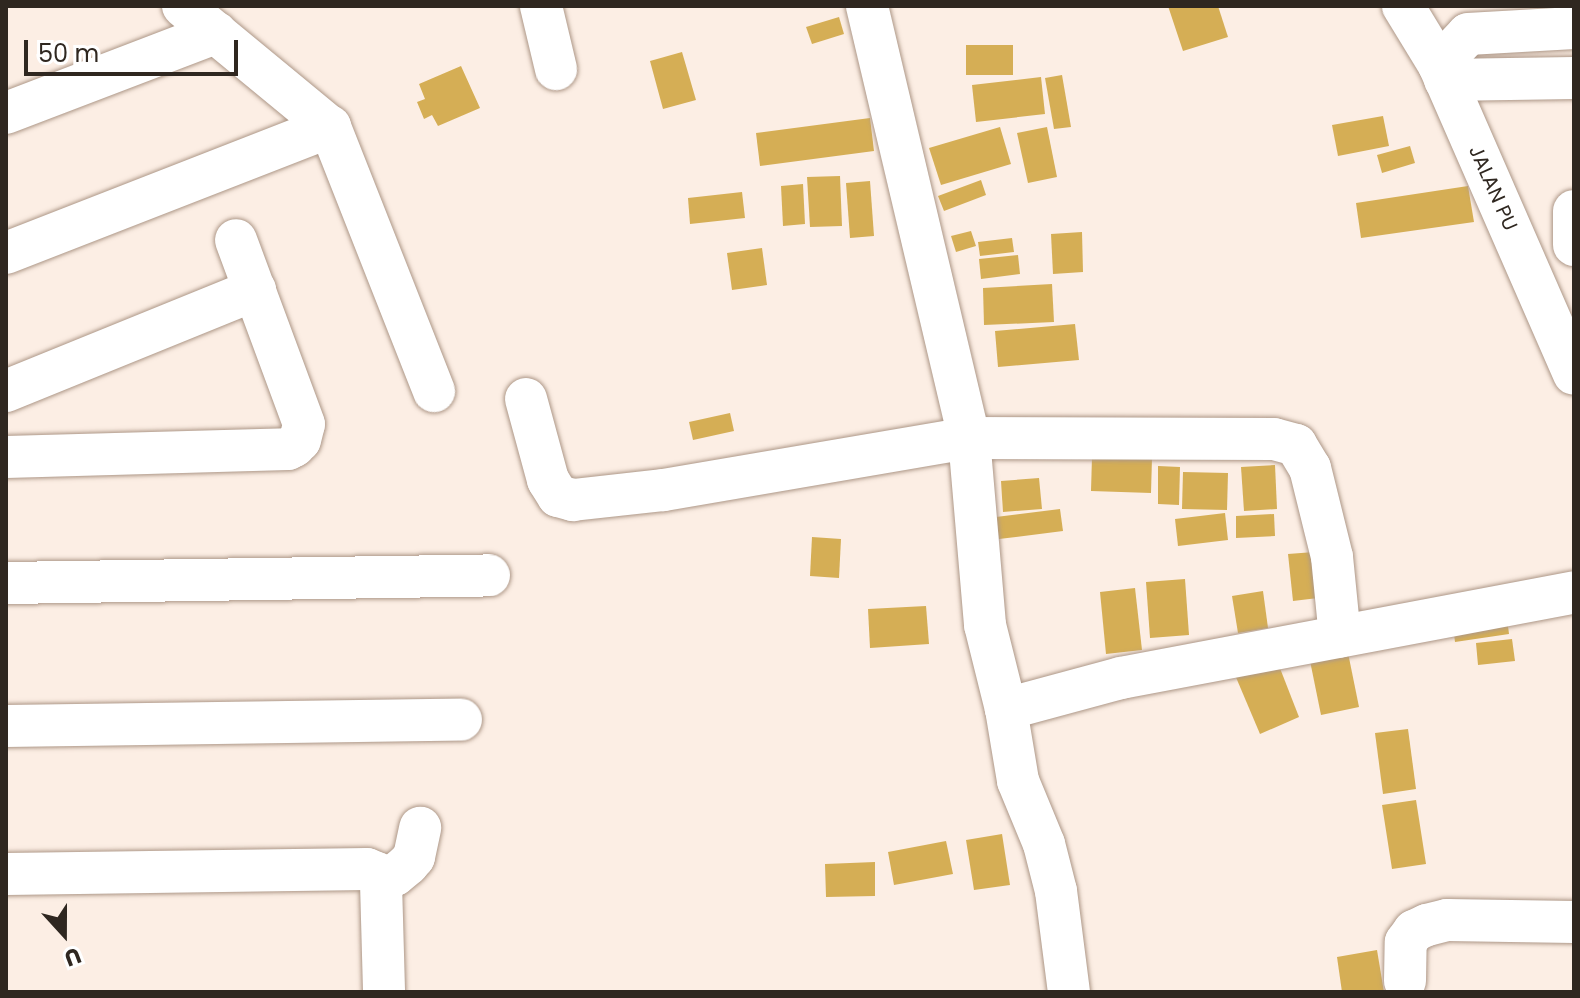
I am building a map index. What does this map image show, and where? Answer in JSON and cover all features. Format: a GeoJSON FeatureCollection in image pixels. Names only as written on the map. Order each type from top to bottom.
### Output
{"type":"FeatureCollection","features":[{"type":"Feature","properties":{"kind":"street"},"geometry":{"type":"LineString","coordinates":[[183,6],[330,127],[434,391]]}},
{"type":"Feature","properties":{"kind":"street"},"geometry":{"type":"LineString","coordinates":[[541,6],[556,69]]}},
{"type":"Feature","properties":{"kind":"street"},"geometry":{"type":"LineString","coordinates":[[867,6],[969,438],[985,625],[1006,709],[1018,781],[1044,844],[1056,891],[1069,992]]}},
{"type":"Feature","properties":{"kind":"street","name":"JALAN PU"},"geometry":{"type":"LineString","coordinates":[[1403,6],[1442,72],[1574,374]]}},
{"type":"Feature","properties":{"kind":"street"},"geometry":{"type":"LineString","coordinates":[[1574,28],[1463,20],[1442,72],[1574,78]]}},
{"type":"Feature","properties":{"kind":"street"},"geometry":{"type":"LineString","coordinates":[[6,113],[216,33]]}},
{"type":"Feature","properties":{"kind":"street"},"geometry":{"type":"LineString","coordinates":[[6,253],[330,127]]}},
{"type":"Feature","properties":{"kind":"street"},"geometry":{"type":"LineString","coordinates":[[6,457],[288,449],[294,446],[300,440],[304,424],[236,240]]}},
{"type":"Feature","properties":{"kind":"street"},"geometry":{"type":"LineString","coordinates":[[6,391],[255,290]]}},
{"type":"Feature","properties":{"kind":"street"},"geometry":{"type":"LineString","coordinates":[[526,399],[548,480],[558,496],[573,500],[679,487],[969,438],[1274,439],[1296,445],[1310,468],[1332,557],[1340,637]]}},
{"type":"Feature","properties":{"kind":"street"},"geometry":{"type":"LineString","coordinates":[[6,583],[489,575]]}},
{"type":"Feature","properties":{"kind":"street"},"geometry":{"type":"LineString","coordinates":[[1006,709],[1121,678],[1574,592]]}},
{"type":"Feature","properties":{"kind":"street"},"geometry":{"type":"LineString","coordinates":[[6,726],[461,720]]}},
{"type":"Feature","properties":{"kind":"street"},"geometry":{"type":"LineString","coordinates":[[6,874],[367,869],[378,877],[395,875],[414,857],[420,828]]}},
{"type":"Feature","properties":{"kind":"street"},"geometry":{"type":"LineString","coordinates":[[378,877],[384,992]]}},
{"type":"Feature","properties":{"kind":"street"},"geometry":{"type":"LineString","coordinates":[[1405,981],[1406,942],[1414,931],[1427,925],[1447,920],[1574,922]]}},
{"type":"Feature","properties":{"kind":"building"},"geometry":{"type":"Polygon","coordinates":[[[1168,6],[1218,6],[1228,37],[1183,51],[1168,6]]]}},
{"type":"Feature","properties":{"kind":"building"},"geometry":{"type":"Polygon","coordinates":[[[839,17],[844,34],[812,44],[806,27],[839,17]]]}},
{"type":"Feature","properties":{"kind":"building"},"geometry":{"type":"Polygon","coordinates":[[[966,45],[1013,45],[1013,75],[966,75],[966,45]]]}},
{"type":"Feature","properties":{"kind":"building"},"geometry":{"type":"Polygon","coordinates":[[[682,52],[696,100],[663,109],[650,61],[682,52]]]}},
{"type":"Feature","properties":{"kind":"building"},"geometry":{"type":"Polygon","coordinates":[[[461,66],[480,108],[438,126],[432,115],[424,119],[417,102],[425,99],[419,84],[461,66]]]}},
{"type":"Feature","properties":{"kind":"building"},"geometry":{"type":"Polygon","coordinates":[[[1062,75],[1071,127],[1054,129],[1045,78],[1062,75]]]}},
{"type":"Feature","properties":{"kind":"building"},"geometry":{"type":"Polygon","coordinates":[[[1041,77],[1045,114],[976,122],[972,85],[1041,77]]]}},
{"type":"Feature","properties":{"kind":"building"},"geometry":{"type":"Polygon","coordinates":[[[1383,116],[1389,146],[1338,156],[1332,125],[1383,116]]]}},
{"type":"Feature","properties":{"kind":"building"},"geometry":{"type":"Polygon","coordinates":[[[870,118],[874,151],[760,166],[756,133],[870,118]]]}},
{"type":"Feature","properties":{"kind":"building"},"geometry":{"type":"Polygon","coordinates":[[[1000,127],[1011,164],[941,185],[929,148],[1000,127]]]}},
{"type":"Feature","properties":{"kind":"building"},"geometry":{"type":"Polygon","coordinates":[[[1047,127],[1057,177],[1028,183],[1017,133],[1047,127]]]}},
{"type":"Feature","properties":{"kind":"building"},"geometry":{"type":"Polygon","coordinates":[[[1410,146],[1415,163],[1382,173],[1377,155],[1410,146]]]}},
{"type":"Feature","properties":{"kind":"building"},"geometry":{"type":"Polygon","coordinates":[[[840,176],[842,226],[810,227],[807,177],[840,176]]]}},
{"type":"Feature","properties":{"kind":"building"},"geometry":{"type":"Polygon","coordinates":[[[981,180],[986,195],[944,211],[938,196],[981,180]]]}},
{"type":"Feature","properties":{"kind":"building"},"geometry":{"type":"Polygon","coordinates":[[[870,181],[874,236],[850,238],[846,183],[870,181]]]}},
{"type":"Feature","properties":{"kind":"building"},"geometry":{"type":"Polygon","coordinates":[[[803,184],[805,224],[783,226],[781,186],[803,184]]]}},
{"type":"Feature","properties":{"kind":"building"},"geometry":{"type":"Polygon","coordinates":[[[1468,186],[1474,222],[1361,238],[1356,203],[1468,186]]]}},
{"type":"Feature","properties":{"kind":"building"},"geometry":{"type":"Polygon","coordinates":[[[742,192],[745,218],[690,224],[688,198],[742,192]]]}},
{"type":"Feature","properties":{"kind":"building"},"geometry":{"type":"Polygon","coordinates":[[[971,231],[976,246],[956,252],[951,236],[971,231]]]}},
{"type":"Feature","properties":{"kind":"building"},"geometry":{"type":"Polygon","coordinates":[[[1082,232],[1083,272],[1053,274],[1051,234],[1082,232]]]}},
{"type":"Feature","properties":{"kind":"building"},"geometry":{"type":"Polygon","coordinates":[[[1012,238],[1014,252],[980,256],[978,242],[1012,238]]]}},
{"type":"Feature","properties":{"kind":"building"},"geometry":{"type":"Polygon","coordinates":[[[762,248],[767,285],[732,290],[727,253],[762,248]]]}},
{"type":"Feature","properties":{"kind":"building"},"geometry":{"type":"Polygon","coordinates":[[[1018,255],[1020,274],[981,279],[979,259],[1018,255]]]}},
{"type":"Feature","properties":{"kind":"building"},"geometry":{"type":"Polygon","coordinates":[[[1052,284],[1054,322],[984,325],[983,288],[1052,284]]]}},
{"type":"Feature","properties":{"kind":"building"},"geometry":{"type":"Polygon","coordinates":[[[1075,324],[1079,360],[998,367],[995,331],[1075,324]]]}},
{"type":"Feature","properties":{"kind":"building"},"geometry":{"type":"Polygon","coordinates":[[[730,413],[734,431],[693,440],[689,422],[730,413]]]}},
{"type":"Feature","properties":{"kind":"building"},"geometry":{"type":"Polygon","coordinates":[[[1092,457],[1152,458],[1151,493],[1091,491],[1092,457]]]}},
{"type":"Feature","properties":{"kind":"building"},"geometry":{"type":"Polygon","coordinates":[[[1275,465],[1277,509],[1244,511],[1241,467],[1275,465]]]}},
{"type":"Feature","properties":{"kind":"building"},"geometry":{"type":"Polygon","coordinates":[[[1158,466],[1180,467],[1179,505],[1158,504],[1158,466]]]}},
{"type":"Feature","properties":{"kind":"building"},"geometry":{"type":"Polygon","coordinates":[[[1183,472],[1228,473],[1227,510],[1182,509],[1183,472]]]}},
{"type":"Feature","properties":{"kind":"building"},"geometry":{"type":"Polygon","coordinates":[[[1039,478],[1042,509],[1003,512],[1001,481],[1039,478]]]}},
{"type":"Feature","properties":{"kind":"building"},"geometry":{"type":"Polygon","coordinates":[[[1060,509],[1063,531],[999,539],[996,517],[1060,509]]]}},
{"type":"Feature","properties":{"kind":"building"},"geometry":{"type":"Polygon","coordinates":[[[1225,513],[1228,540],[1178,546],[1175,519],[1225,513]]]}},
{"type":"Feature","properties":{"kind":"building"},"geometry":{"type":"Polygon","coordinates":[[[1274,514],[1275,536],[1236,538],[1236,516],[1274,514]]]}},
{"type":"Feature","properties":{"kind":"building"},"geometry":{"type":"Polygon","coordinates":[[[812,537],[841,539],[839,578],[810,576],[812,537]]]}},
{"type":"Feature","properties":{"kind":"building"},"geometry":{"type":"Polygon","coordinates":[[[1314,552],[1318,598],[1293,601],[1288,554],[1314,552]]]}},
{"type":"Feature","properties":{"kind":"building"},"geometry":{"type":"Polygon","coordinates":[[[1185,579],[1189,635],[1150,638],[1146,582],[1185,579]]]}},
{"type":"Feature","properties":{"kind":"building"},"geometry":{"type":"Polygon","coordinates":[[[1135,588],[1142,650],[1106,654],[1100,592],[1135,588]]]}},
{"type":"Feature","properties":{"kind":"building"},"geometry":{"type":"Polygon","coordinates":[[[1263,591],[1268,628],[1238,633],[1232,596],[1263,591]]]}},
{"type":"Feature","properties":{"kind":"building"},"geometry":{"type":"Polygon","coordinates":[[[926,606],[929,644],[870,648],[868,609],[926,606]]]}},
{"type":"Feature","properties":{"kind":"building"},"geometry":{"type":"Polygon","coordinates":[[[1506,611],[1509,634],[1455,642],[1452,619],[1506,611]]]}},
{"type":"Feature","properties":{"kind":"building"},"geometry":{"type":"Polygon","coordinates":[[[1512,639],[1515,661],[1478,665],[1476,643],[1512,639]]]}},
{"type":"Feature","properties":{"kind":"building"},"geometry":{"type":"Polygon","coordinates":[[[1346,643],[1359,707],[1321,715],[1308,651],[1346,643]]]}},
{"type":"Feature","properties":{"kind":"building"},"geometry":{"type":"Polygon","coordinates":[[[1276,658],[1299,717],[1260,734],[1235,675],[1276,658]]]}},
{"type":"Feature","properties":{"kind":"building"},"geometry":{"type":"Polygon","coordinates":[[[1408,729],[1416,789],[1383,794],[1375,733],[1408,729]]]}},
{"type":"Feature","properties":{"kind":"building"},"geometry":{"type":"Polygon","coordinates":[[[1416,800],[1426,864],[1392,869],[1382,805],[1416,800]]]}},
{"type":"Feature","properties":{"kind":"building"},"geometry":{"type":"Polygon","coordinates":[[[1002,834],[1010,885],[974,890],[966,840],[1002,834]]]}},
{"type":"Feature","properties":{"kind":"building"},"geometry":{"type":"Polygon","coordinates":[[[946,841],[953,874],[894,885],[888,852],[946,841]]]}},
{"type":"Feature","properties":{"kind":"building"},"geometry":{"type":"Polygon","coordinates":[[[875,862],[875,896],[826,897],[825,864],[875,862]]]}},
{"type":"Feature","properties":{"kind":"building"},"geometry":{"type":"Polygon","coordinates":[[[1377,950],[1384,992],[1342,992],[1337,957],[1377,950]]]}}]}
